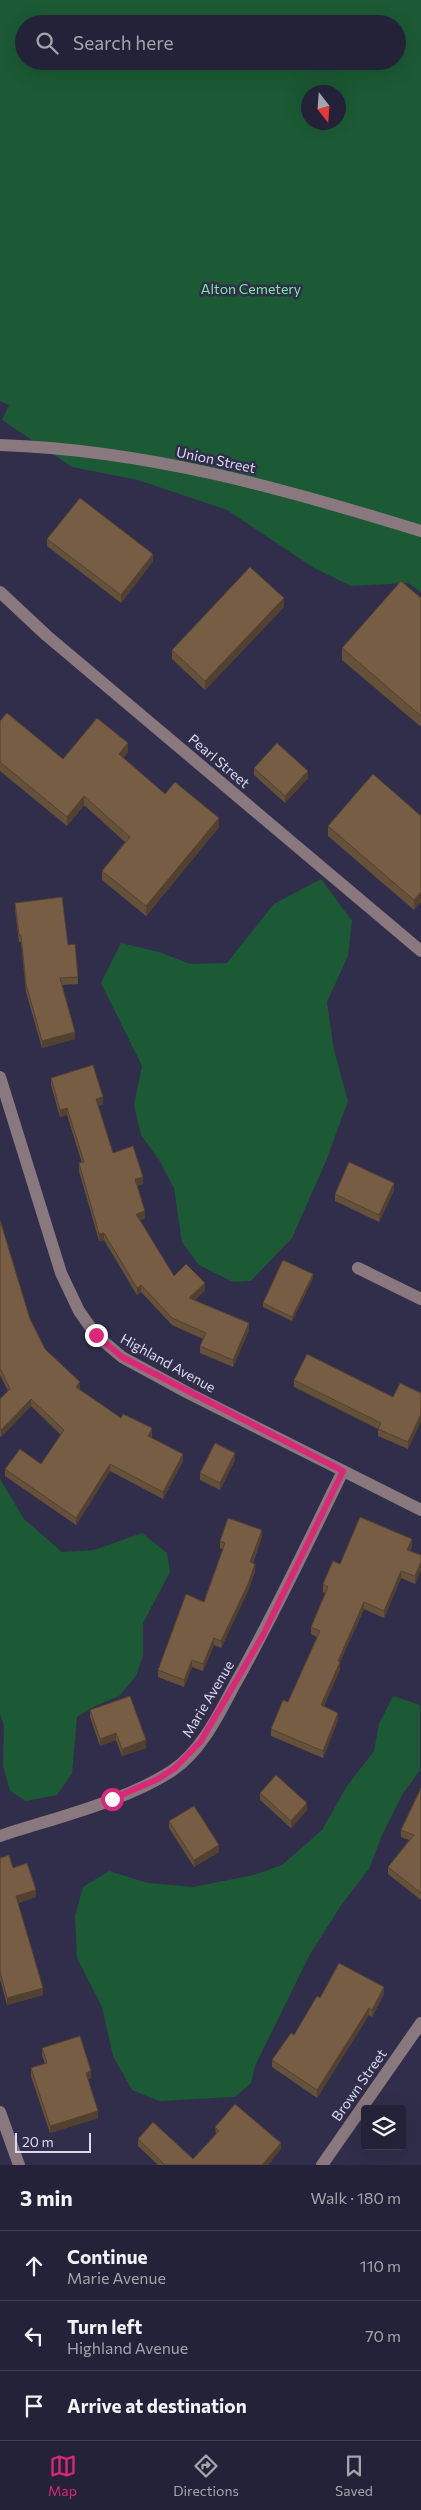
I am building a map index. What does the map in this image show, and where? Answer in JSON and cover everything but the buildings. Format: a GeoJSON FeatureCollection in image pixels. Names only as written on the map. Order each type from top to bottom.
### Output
{"type":"FeatureCollection","features":[{"type":"Feature","properties":{"kind":"street","name":"Union Street"},"geometry":{"type":"LineString","coordinates":[[0,445],[51,447],[206,471],[304,495],[421,532]]}},
{"type":"Feature","properties":{"kind":"street","name":"Pearl Street"},"geometry":{"type":"LineString","coordinates":[[0,592],[46,635],[421,951]]}},
{"type":"Feature","properties":{"kind":"street","name":"Highland Avenue"},"geometry":{"type":"LineString","coordinates":[[0,1077],[61,1273],[80,1310],[96,1335],[122,1357],[421,1510]]}},
{"type":"Feature","properties":{"kind":"street"},"geometry":{"type":"LineString","coordinates":[[358,1268],[421,1299]]}},
{"type":"Feature","properties":{"kind":"street","name":"Marie Avenue"},"geometry":{"type":"LineString","coordinates":[[0,1836],[112,1799],[158,1779],[188,1756],[214,1721],[263,1635],[343,1471]]}},
{"type":"Feature","properties":{"kind":"street","name":"Brown Street"},"geometry":{"type":"LineString","coordinates":[[322,2165],[421,2023]]}},
{"type":"Feature","properties":{"kind":"street"},"geometry":{"type":"LineString","coordinates":[[0,2112],[19,2165]]}},
{"type":"Feature","properties":{"kind":"green space","name":"Alton Cemetery"},"geometry":{"type":"Polygon","coordinates":[[[0,0],[421,0],[421,592],[408,583],[351,586],[314,568],[227,510],[138,480],[72,467],[2,420],[9,405],[0,401],[0,0]]]}},
{"type":"Feature","properties":{"kind":"green space"},"geometry":{"type":"Polygon","coordinates":[[[321,879],[352,921],[348,956],[327,1002],[334,1050],[348,1101],[326,1161],[292,1238],[251,1281],[233,1282],[199,1265],[182,1242],[174,1188],[159,1160],[141,1135],[134,1105],[142,1066],[101,983],[121,943],[159,952],[190,964],[227,963],[274,904],[321,879]]]}},
{"type":"Feature","properties":{"kind":"green space"},"geometry":{"type":"Polygon","coordinates":[[[0,1479],[24,1519],[62,1552],[94,1550],[142,1533],[167,1553],[170,1572],[143,1623],[143,1656],[136,1676],[119,1696],[93,1707],[77,1717],[72,1774],[57,1795],[26,1801],[10,1791],[3,1766],[4,1725],[0,1714],[0,1479]]]}},
{"type":"Feature","properties":{"kind":"green space"},"geometry":{"type":"Polygon","coordinates":[[[393,1696],[420,1705],[420,1770],[402,1795],[382,1835],[369,1869],[342,1904],[309,1956],[255,2066],[251,2083],[235,2097],[159,2101],[132,2090],[113,2056],[102,2007],[77,1958],[75,1916],[83,1887],[109,1871],[148,1883],[193,1887],[254,1875],[282,1865],[322,1830],[347,1786],[374,1751],[379,1724],[393,1696]]]}},
{"type":"Feature","properties":{"kind":"route"},"geometry":{"type":"LineString","coordinates":[[96,1335],[122,1357],[188,1393],[343,1471],[263,1635],[201,1741],[175,1768],[158,1779],[112,1799]]}}]}
